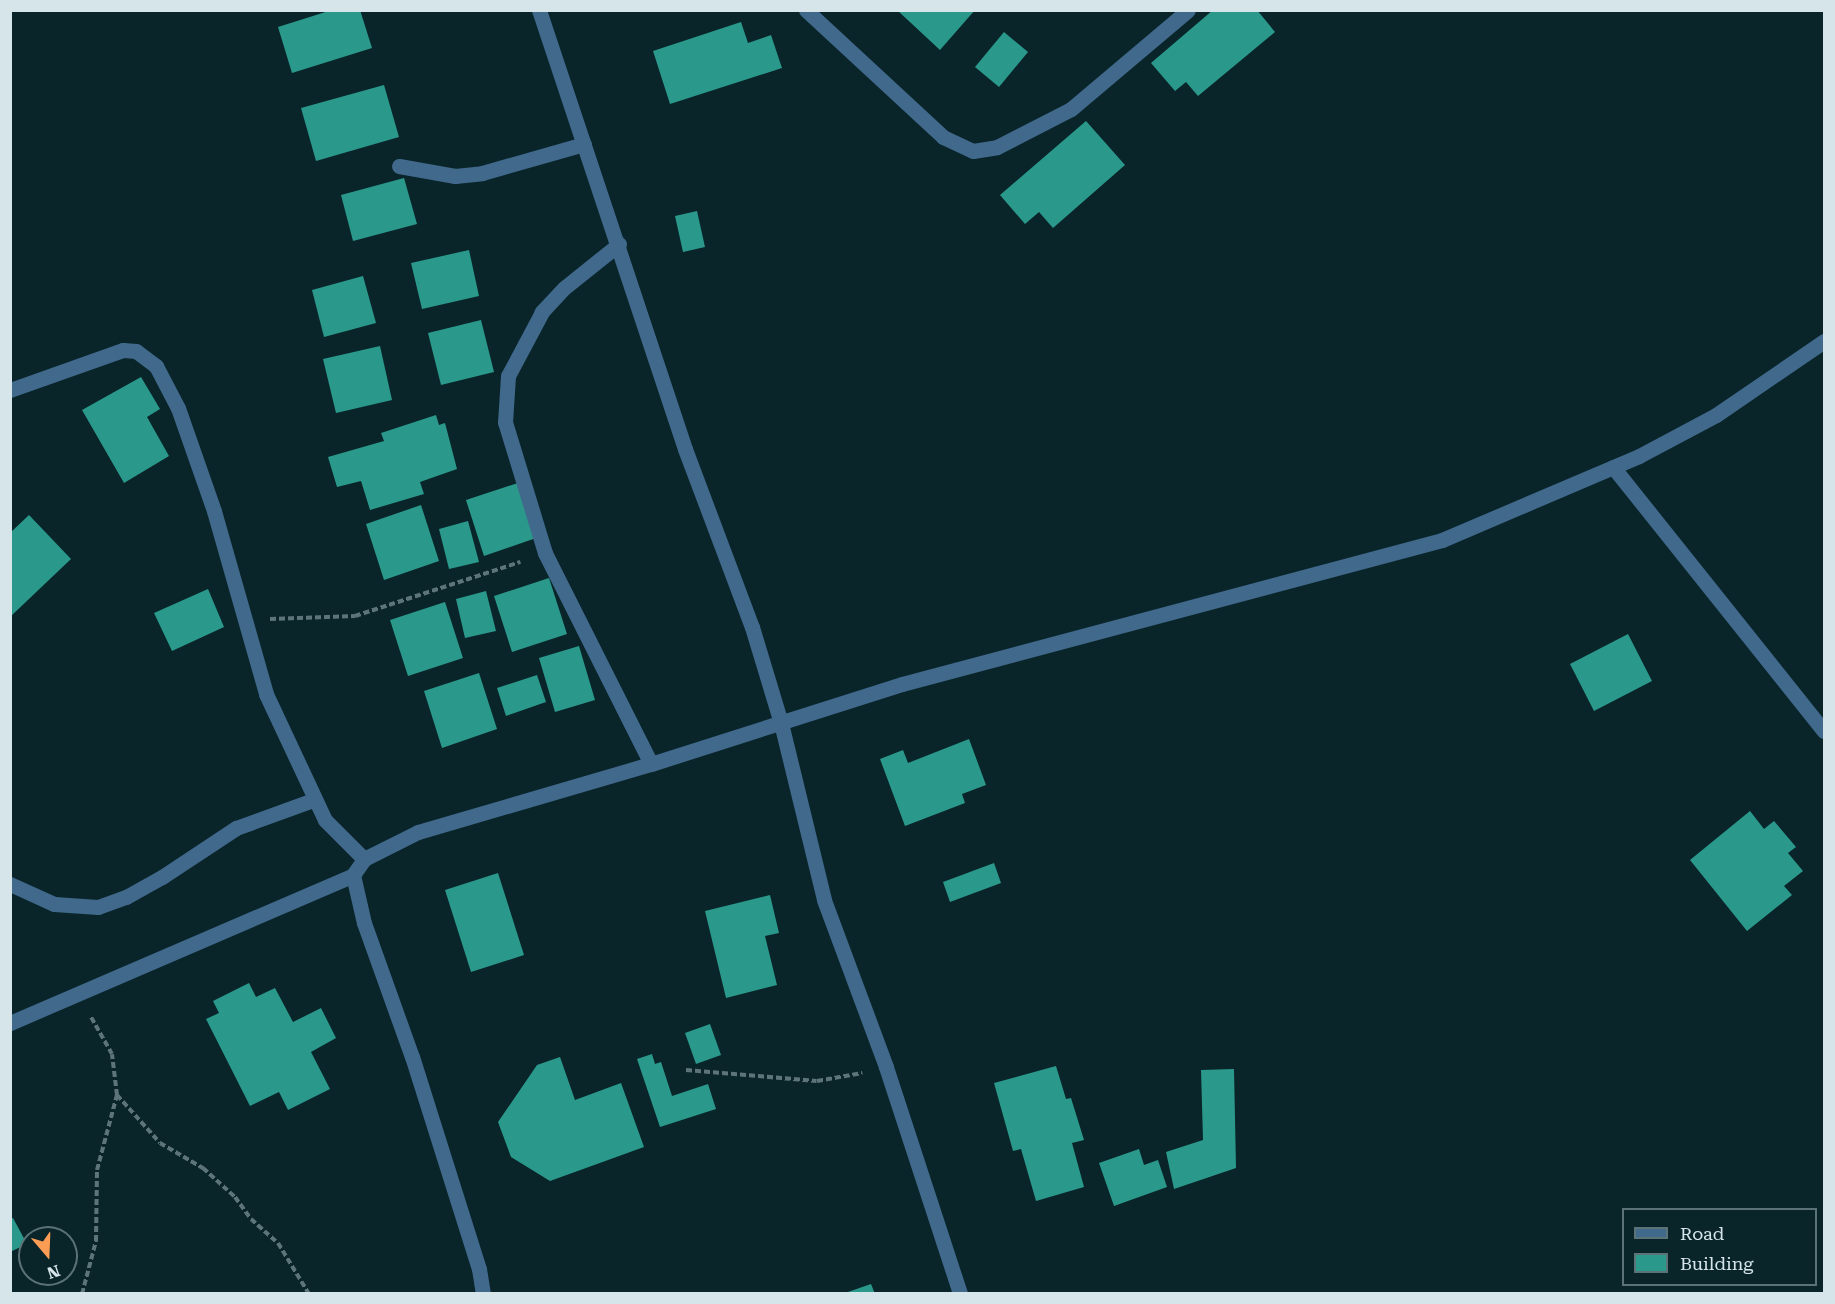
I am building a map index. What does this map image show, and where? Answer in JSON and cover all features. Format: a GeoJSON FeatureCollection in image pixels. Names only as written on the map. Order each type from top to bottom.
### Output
{"type":"FeatureCollection","features":[{"type":"Feature","properties":{"kind":"street"},"geometry":{"type":"LineString","coordinates":[[539,10],[619,244],[685,449],[752,627],[781,723],[824,900],[886,1067],[960,1293]]}},
{"type":"Feature","properties":{"kind":"street"},"geometry":{"type":"LineString","coordinates":[[806,10],[943,137],[972,151],[997,147],[1071,109],[1188,10]]}},
{"type":"Feature","properties":{"kind":"street"},"geometry":{"type":"LineString","coordinates":[[399,166],[455,176],[482,173],[584,144]]}},
{"type":"Feature","properties":{"kind":"street"},"geometry":{"type":"LineString","coordinates":[[619,244],[564,288],[542,312],[508,376],[505,422],[545,554],[651,764]]}},
{"type":"Feature","properties":{"kind":"street"},"geometry":{"type":"LineString","coordinates":[[10,1023],[352,875],[364,859],[418,832],[651,764],[902,684],[1442,540],[1613,467],[1716,415],[1824,341]]}},
{"type":"Feature","properties":{"kind":"street"},"geometry":{"type":"LineString","coordinates":[[10,390],[123,350],[136,351],[156,366],[178,408],[207,489],[242,618],[266,694],[313,800],[340,838],[364,859]]}},
{"type":"Feature","properties":{"kind":"street"},"geometry":{"type":"LineString","coordinates":[[1613,467],[1824,731]]}},
{"type":"Feature","properties":{"kind":"street"},"geometry":{"type":"LineString","coordinates":[[10,884],[54,904],[98,907],[126,897],[162,877],[236,828],[313,800]]}},
{"type":"Feature","properties":{"kind":"street"},"geometry":{"type":"LineString","coordinates":[[352,875],[364,923],[412,1057],[479,1269],[483,1293]]}},
{"type":"Feature","properties":{"kind":"path"},"geometry":{"type":"LineString","coordinates":[[242,618],[355,616],[545,554]]}},
{"type":"Feature","properties":{"kind":"path"},"geometry":{"type":"LineString","coordinates":[[78,994],[112,1054],[117,1095],[97,1170],[96,1241],[82,1293]]}},
{"type":"Feature","properties":{"kind":"path"},"geometry":{"type":"LineString","coordinates":[[686,1070],[817,1081],[886,1067]]}},
{"type":"Feature","properties":{"kind":"path"},"geometry":{"type":"LineString","coordinates":[[117,1095],[160,1143],[203,1168],[235,1197],[251,1219],[278,1243],[309,1293]]}},
{"type":"Feature","properties":{"kind":"building"},"geometry":{"type":"Polygon","coordinates":[[[332,10],[360,10],[372,48],[292,73],[278,27],[332,10]]]}},
{"type":"Feature","properties":{"kind":"building"},"geometry":{"type":"Polygon","coordinates":[[[897,10],[975,10],[940,50],[897,10]]]}},
{"type":"Feature","properties":{"kind":"building"},"geometry":{"type":"Polygon","coordinates":[[[1213,10],[1257,10],[1275,32],[1198,96],[1186,82],[1175,91],[1151,63],[1213,10]]]}},
{"type":"Feature","properties":{"kind":"building"},"geometry":{"type":"Polygon","coordinates":[[[741,22],[748,43],[771,35],[782,68],[670,104],[653,51],[741,22]]]}},
{"type":"Feature","properties":{"kind":"building"},"geometry":{"type":"Polygon","coordinates":[[[1004,32],[1028,52],[999,87],[975,67],[1004,32]]]}},
{"type":"Feature","properties":{"kind":"building"},"geometry":{"type":"Polygon","coordinates":[[[384,85],[399,137],[316,161],[301,108],[384,85]]]}},
{"type":"Feature","properties":{"kind":"building"},"geometry":{"type":"Polygon","coordinates":[[[1086,121],[1125,165],[1053,228],[1039,212],[1025,224],[1000,195],[1086,121]]]}},
{"type":"Feature","properties":{"kind":"building"},"geometry":{"type":"Polygon","coordinates":[[[404,178],[417,224],[353,241],[341,195],[404,178]]]}},
{"type":"Feature","properties":{"kind":"building"},"geometry":{"type":"Polygon","coordinates":[[[697,211],[705,247],[683,252],[675,216],[697,211]]]}},
{"type":"Feature","properties":{"kind":"building"},"geometry":{"type":"Polygon","coordinates":[[[469,250],[479,296],[422,309],[411,263],[469,250]]]}},
{"type":"Feature","properties":{"kind":"building"},"geometry":{"type":"Polygon","coordinates":[[[363,276],[376,323],[324,337],[312,290],[363,276]]]}},
{"type":"Feature","properties":{"kind":"building"},"geometry":{"type":"Polygon","coordinates":[[[481,320],[494,372],[441,385],[428,333],[481,320]]]}},
{"type":"Feature","properties":{"kind":"building"},"geometry":{"type":"Polygon","coordinates":[[[380,346],[392,400],[336,413],[323,359],[380,346]]]}},
{"type":"Feature","properties":{"kind":"building"},"geometry":{"type":"Polygon","coordinates":[[[141,377],[160,409],[147,417],[169,456],[124,483],[82,410],[141,377]]]}},
{"type":"Feature","properties":{"kind":"building"},"geometry":{"type":"Polygon","coordinates":[[[436,415],[439,425],[445,423],[457,469],[420,482],[424,494],[370,510],[361,481],[337,487],[328,457],[384,441],[381,433],[436,415]]]}},
{"type":"Feature","properties":{"kind":"building"},"geometry":{"type":"Polygon","coordinates":[[[521,482],[539,537],[484,556],[466,500],[521,482]]]}},
{"type":"Feature","properties":{"kind":"building"},"geometry":{"type":"Polygon","coordinates":[[[421,505],[439,561],[384,580],[366,524],[421,505]]]}},
{"type":"Feature","properties":{"kind":"building"},"geometry":{"type":"Polygon","coordinates":[[[29,515],[71,559],[10,617],[10,533],[29,515]]]}},
{"type":"Feature","properties":{"kind":"building"},"geometry":{"type":"Polygon","coordinates":[[[468,521],[479,562],[449,569],[439,529],[468,521]]]}},
{"type":"Feature","properties":{"kind":"building"},"geometry":{"type":"Polygon","coordinates":[[[549,578],[567,634],[512,652],[494,596],[549,578]]]}},
{"type":"Feature","properties":{"kind":"building"},"geometry":{"type":"Polygon","coordinates":[[[208,589],[224,627],[172,651],[154,613],[208,589]]]}},
{"type":"Feature","properties":{"kind":"building"},"geometry":{"type":"Polygon","coordinates":[[[486,591],[496,631],[465,638],[456,599],[486,591]]]}},
{"type":"Feature","properties":{"kind":"building"},"geometry":{"type":"Polygon","coordinates":[[[445,602],[463,658],[408,676],[390,620],[445,602]]]}},
{"type":"Feature","properties":{"kind":"building"},"geometry":{"type":"Polygon","coordinates":[[[1628,634],[1652,681],[1594,711],[1570,664],[1628,634]]]}},
{"type":"Feature","properties":{"kind":"building"},"geometry":{"type":"Polygon","coordinates":[[[579,646],[595,700],[555,712],[539,658],[579,646]]]}},
{"type":"Feature","properties":{"kind":"building"},"geometry":{"type":"Polygon","coordinates":[[[479,673],[497,729],[442,748],[424,691],[479,673]]]}},
{"type":"Feature","properties":{"kind":"building"},"geometry":{"type":"Polygon","coordinates":[[[537,675],[546,702],[506,716],[497,688],[537,675]]]}},
{"type":"Feature","properties":{"kind":"building"},"geometry":{"type":"Polygon","coordinates":[[[969,739],[986,785],[962,794],[965,803],[905,826],[880,759],[903,750],[908,763],[969,739]]]}},
{"type":"Feature","properties":{"kind":"building"},"geometry":{"type":"Polygon","coordinates":[[[1750,811],[1764,829],[1774,821],[1796,847],[1788,853],[1803,871],[1784,886],[1792,895],[1747,931],[1690,860],[1750,811]]]}},
{"type":"Feature","properties":{"kind":"building"},"geometry":{"type":"Polygon","coordinates":[[[994,863],[1001,883],[950,902],[943,882],[994,863]]]}},
{"type":"Feature","properties":{"kind":"building"},"geometry":{"type":"Polygon","coordinates":[[[498,873],[524,955],[471,972],[445,890],[498,873]]]}},
{"type":"Feature","properties":{"kind":"building"},"geometry":{"type":"Polygon","coordinates":[[[770,895],[779,933],[765,936],[777,985],[726,998],[705,911],[770,895]]]}},
{"type":"Feature","properties":{"kind":"building"},"geometry":{"type":"Polygon","coordinates":[[[249,983],[256,997],[275,988],[293,1022],[321,1008],[336,1038],[311,1052],[330,1089],[288,1110],[279,1092],[250,1106],[206,1019],[219,1013],[213,1001],[249,983]]]}},
{"type":"Feature","properties":{"kind":"building"},"geometry":{"type":"Polygon","coordinates":[[[710,1024],[721,1055],[696,1064],[685,1033],[710,1024]]]}},
{"type":"Feature","properties":{"kind":"building"},"geometry":{"type":"Polygon","coordinates":[[[652,1054],[655,1064],[661,1062],[672,1096],[708,1084],[716,1109],[660,1127],[637,1059],[652,1054]]]}},
{"type":"Feature","properties":{"kind":"building"},"geometry":{"type":"Polygon","coordinates":[[[560,1057],[575,1100],[621,1083],[644,1147],[550,1181],[511,1157],[498,1122],[537,1065],[560,1057]]]}},
{"type":"Feature","properties":{"kind":"building"},"geometry":{"type":"Polygon","coordinates":[[[1056,1066],[1066,1099],[1071,1098],[1084,1140],[1072,1143],[1084,1187],[1036,1201],[1021,1149],[1013,1151],[994,1083],[1056,1066]]]}},
{"type":"Feature","properties":{"kind":"building"},"geometry":{"type":"Polygon","coordinates":[[[1234,1069],[1236,1168],[1174,1189],[1166,1152],[1203,1140],[1201,1070],[1234,1069]]]}},
{"type":"Feature","properties":{"kind":"building"},"geometry":{"type":"Polygon","coordinates":[[[1139,1149],[1144,1165],[1158,1160],[1167,1187],[1114,1206],[1099,1163],[1139,1149]]]}},
{"type":"Feature","properties":{"kind":"building"},"geometry":{"type":"Polygon","coordinates":[[[13,1218],[18,1227],[18,1248],[10,1252],[10,1219],[13,1218]]]}},
{"type":"Feature","properties":{"kind":"building"},"geometry":{"type":"Polygon","coordinates":[[[871,1284],[875,1294],[845,1294],[845,1293],[871,1284]]]}}]}
